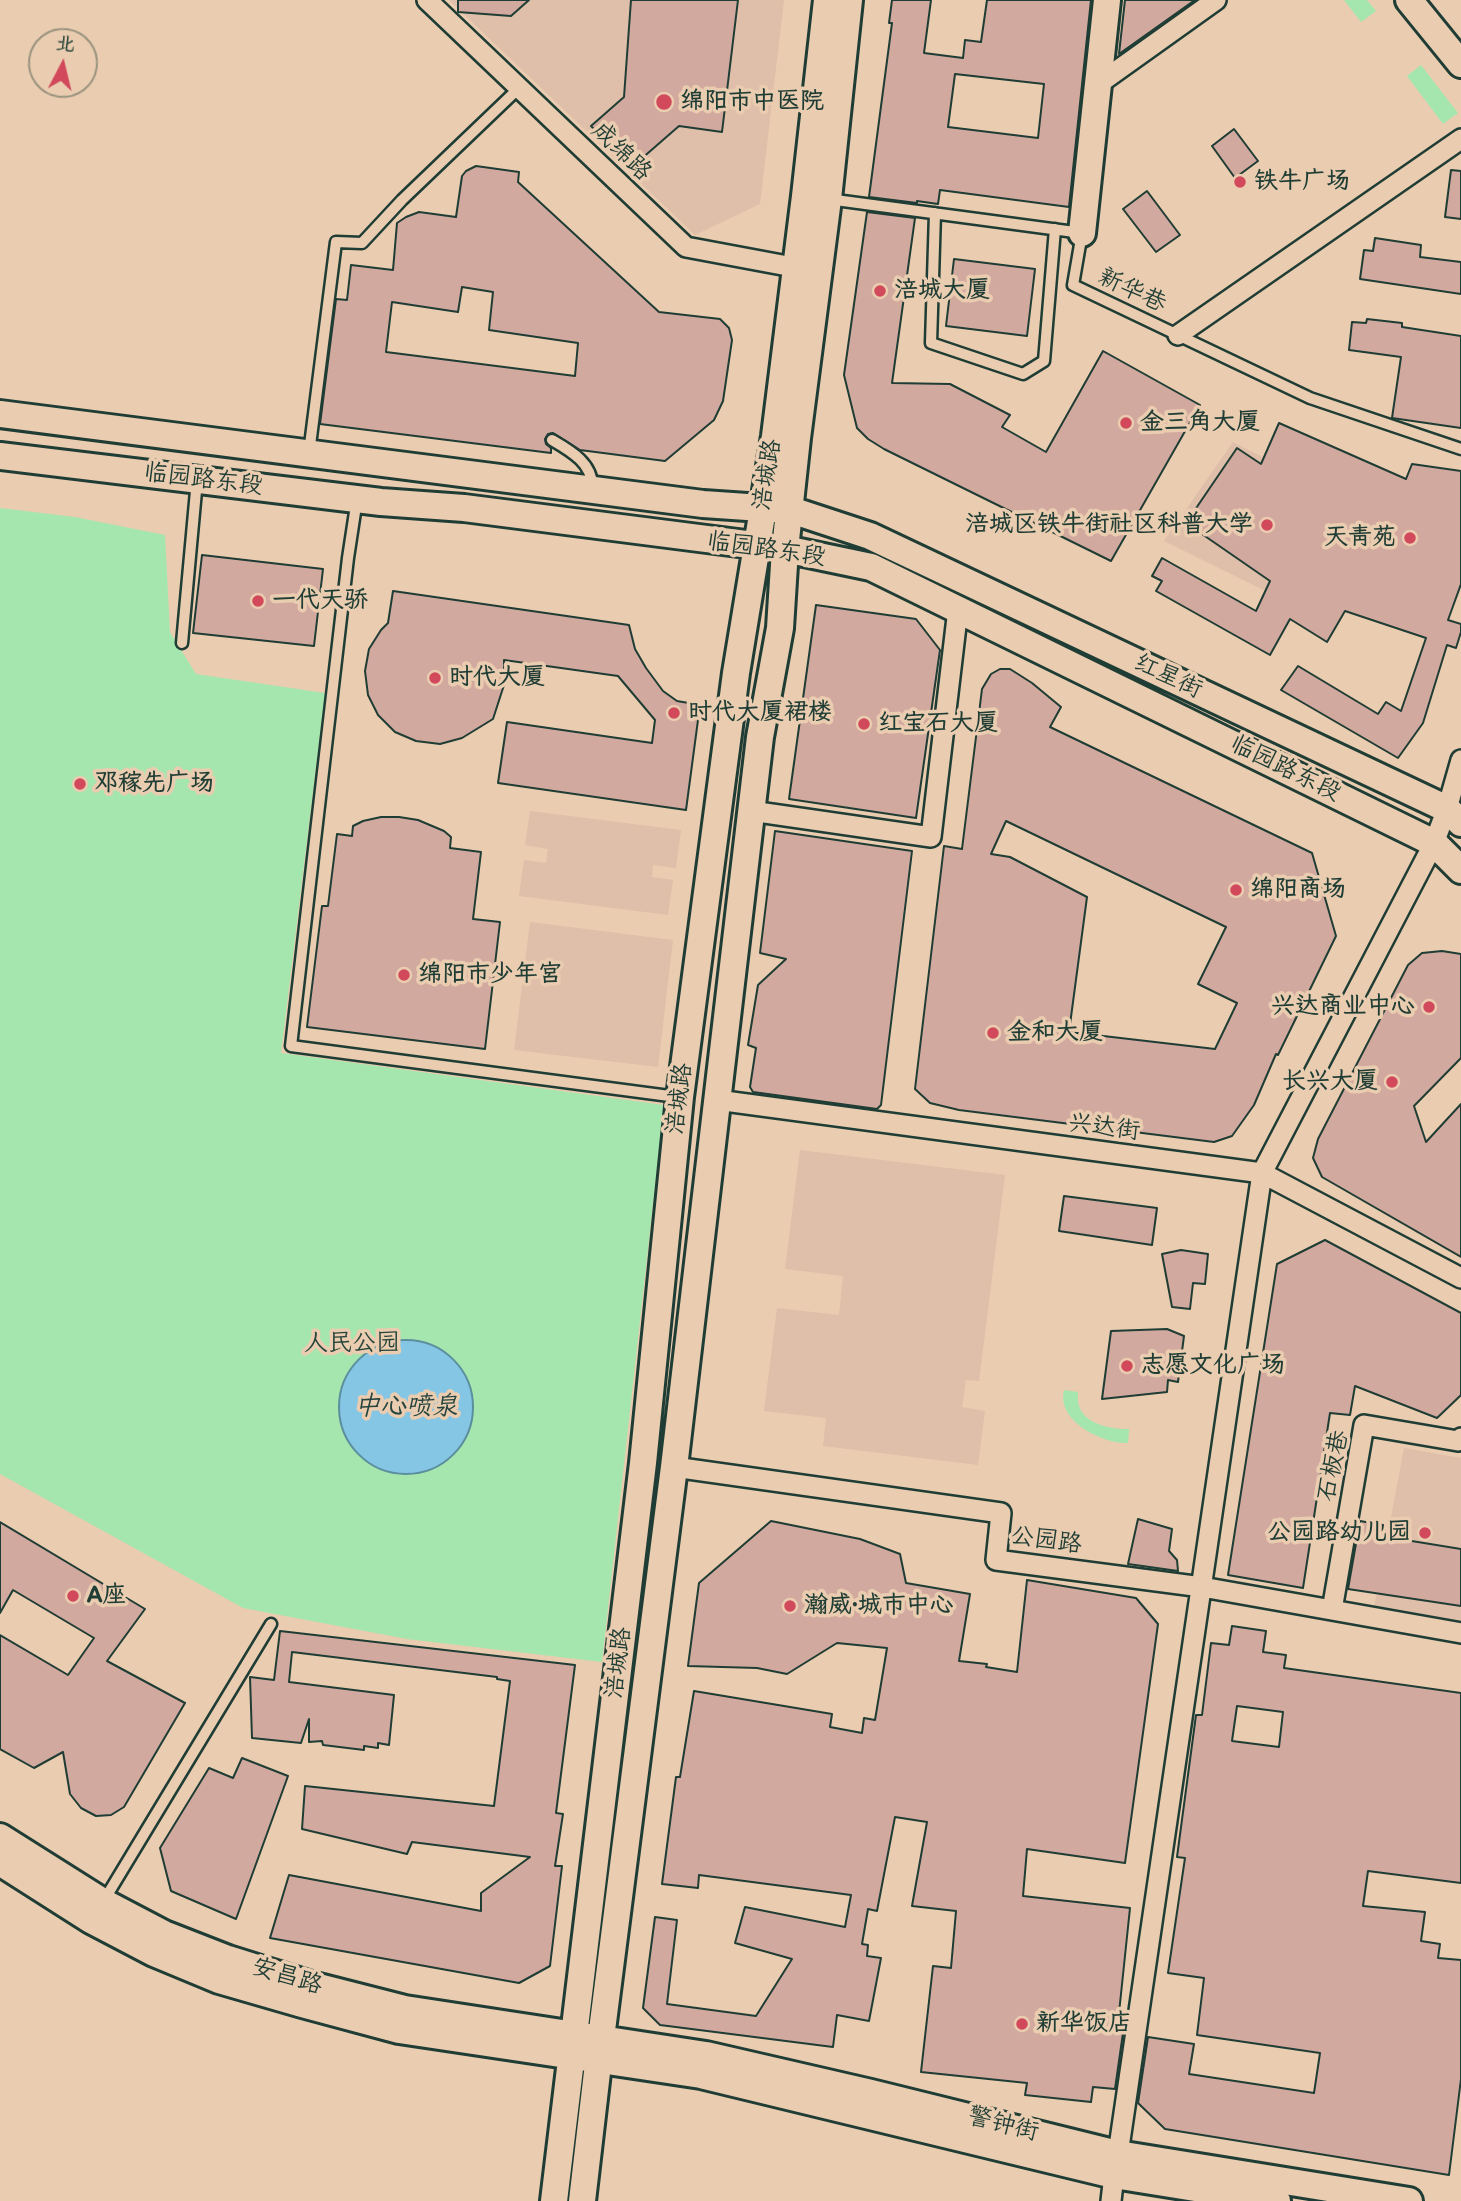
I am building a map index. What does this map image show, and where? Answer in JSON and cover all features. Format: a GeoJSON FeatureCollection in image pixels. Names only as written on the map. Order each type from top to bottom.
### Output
{"type":"FeatureCollection","features":[{"type":"Feature","properties":{"kind":"main road","name":"涪城路"},"geometry":{"type":"LineString","coordinates":[[582,2201],[674,1466],[760,737],[780,628],[797,438],[806,269],[805,196],[827,0]]}},
{"type":"Feature","properties":{"kind":"main road","name":"涪城路"},"geometry":{"type":"LineString","coordinates":[[554,2201],[643,1463],[680,1097],[736,673],[806,269],[828,199],[849,0]]}},
{"type":"Feature","properties":{"kind":"main road"},"geometry":{"type":"LineString","coordinates":[[1082,233],[1107,0]]}},
{"type":"Feature","properties":{"kind":"main road"},"geometry":{"type":"LineString","coordinates":[[1409,0],[1461,64]]}},
{"type":"Feature","properties":{"kind":"main road","name":"红星街"},"geometry":{"type":"LineString","coordinates":[[0,414],[703,504],[791,510],[870,536],[1454,816]]}},
{"type":"Feature","properties":{"kind":"main road","name":"临园路东段"},"geometry":{"type":"LineString","coordinates":[[0,456],[357,499],[464,508],[785,550],[870,567],[1434,843],[1461,870]]}},
{"type":"Feature","properties":{"kind":"main road","name":"安昌路"},"geometry":{"type":"LineString","coordinates":[[0,1837],[103,1902],[164,1934],[228,1959],[311,1985],[405,2009],[572,2045]]}},
{"type":"Feature","properties":{"kind":"main road","name":"安昌路"},"geometry":{"type":"LineString","coordinates":[[0,1862],[91,1920],[154,1953],[219,1980],[399,2030],[572,2045]]}},
{"type":"Feature","properties":{"kind":"main road","name":"警钟街"},"geometry":{"type":"LineString","coordinates":[[572,2045],[600,2049],[1114,2177],[1277,2201]]}},
{"type":"Feature","properties":{"kind":"main road","name":"警钟街"},"geometry":{"type":"LineString","coordinates":[[1114,2177],[1409,2201]]}},
{"type":"Feature","properties":{"kind":"street","name":"成绵路"},"geometry":{"type":"LineString","coordinates":[[426,0],[686,247],[806,269]]}},
{"type":"Feature","properties":{"kind":"street"},"geometry":{"type":"LineString","coordinates":[[1097,85],[1216,0]]}},
{"type":"Feature","properties":{"kind":"street"},"geometry":{"type":"LineString","coordinates":[[1178,335],[1461,139]]}},
{"type":"Feature","properties":{"kind":"street"},"geometry":{"type":"LineString","coordinates":[[751,811],[931,837],[958,609]]}},
{"type":"Feature","properties":{"kind":"street"},"geometry":{"type":"LineString","coordinates":[[1114,2177],[1262,1173],[1434,843],[1454,816],[1461,760]]}},
{"type":"Feature","properties":{"kind":"street","name":"兴达街"},"geometry":{"type":"LineString","coordinates":[[717,1100],[1262,1173],[1461,1278]]}},
{"type":"Feature","properties":{"kind":"street","name":"石板巷"},"geometry":{"type":"LineString","coordinates":[[1332,1610],[1364,1425],[1458,1441],[1461,1438]]}},
{"type":"Feature","properties":{"kind":"street","name":"公园路"},"geometry":{"type":"LineString","coordinates":[[674,1466],[1001,1513],[996,1560],[1202,1587],[1461,1633]]}},
{"type":"Feature","properties":{"kind":"lane"},"geometry":{"type":"LineString","coordinates":[[309,454],[336,242],[362,243],[402,200],[519,88]]}},
{"type":"Feature","properties":{"kind":"lane"},"geometry":{"type":"LineString","coordinates":[[828,199],[1082,233]]}},
{"type":"Feature","properties":{"kind":"lane"},"geometry":{"type":"LineString","coordinates":[[935,213],[931,342],[1023,374],[1044,362],[1055,229]]}},
{"type":"Feature","properties":{"kind":"lane","name":"新华巷"},"geometry":{"type":"LineString","coordinates":[[1082,233],[1073,285],[1310,398],[1461,449]]}},
{"type":"Feature","properties":{"kind":"lane"},"geometry":{"type":"LineString","coordinates":[[552,440],[576,454],[581,460],[590,474],[592,490]]}},
{"type":"Feature","properties":{"kind":"lane"},"geometry":{"type":"LineString","coordinates":[[181,643],[198,479]]}},
{"type":"Feature","properties":{"kind":"lane"},"geometry":{"type":"LineString","coordinates":[[357,499],[291,1046],[680,1097]]}},
{"type":"Feature","properties":{"kind":"lane"},"geometry":{"type":"LineString","coordinates":[[103,1902],[271,1624]]}},
{"type":"Feature","properties":{"kind":"shaded area","name":"绵阳市中医院"},"geometry":{"type":"Polygon","coordinates":[[[449,0],[784,0],[760,204],[695,235],[449,0]]]}},
{"type":"Feature","properties":{"kind":"shaded area","name":"涪城区铁牛街社区科普大学"},"geometry":{"type":"Polygon","coordinates":[[[1233,442],[1365,509],[1314,615],[1164,541],[1233,442]]]}},
{"type":"Feature","properties":{"kind":"shaded area"},"geometry":{"type":"Polygon","coordinates":[[[530,811],[681,830],[676,868],[653,865],[652,877],[673,880],[668,915],[519,896],[524,860],[546,863],[548,849],[525,845],[530,811]]]}},
{"type":"Feature","properties":{"kind":"shaded area"},"geometry":{"type":"Polygon","coordinates":[[[530,922],[673,940],[658,1067],[514,1050],[530,922]]]}},
{"type":"Feature","properties":{"kind":"shaded area"},"geometry":{"type":"Polygon","coordinates":[[[800,1150],[1005,1175],[979,1381],[966,1380],[962,1407],[985,1411],[978,1465],[823,1446],[826,1418],[764,1411],[777,1308],[839,1315],[843,1276],[785,1269],[800,1150]]]}},
{"type":"Feature","properties":{"kind":"shaded area","name":"公园路幼儿园"},"geometry":{"type":"Polygon","coordinates":[[[1404,1448],[1461,1458],[1461,1623],[1374,1608],[1404,1448]]]}},
{"type":"Feature","properties":{"kind":"green space"},"geometry":{"type":"Polygon","coordinates":[[[1344,0],[1367,0],[1376,11],[1361,22],[1344,0]]]}},
{"type":"Feature","properties":{"kind":"green space"},"geometry":{"type":"Polygon","coordinates":[[[1421,65],[1458,113],[1443,124],[1407,76],[1421,65]]]}},
{"type":"Feature","properties":{"kind":"green space","name":"人民公园"},"geometry":{"type":"Polygon","coordinates":[[[0,508],[75,517],[165,535],[170,632],[196,674],[325,693],[281,1053],[664,1105],[602,1662],[407,1639],[243,1608],[0,1474],[0,508]]]}},
{"type":"Feature","properties":{"kind":"green space"},"geometry":{"type":"Polygon","coordinates":[[[1064,1390],[1078,1392],[1081,1410],[1093,1422],[1129,1429],[1128,1443],[1106,1440],[1074,1421],[1063,1401],[1064,1390]]]}},
{"type":"Feature","properties":{"kind":"water","name":"中心喷泉"},"geometry":{"type":"Polygon","coordinates":[[[406,1340],[432,1345],[453,1360],[468,1381],[473,1407],[468,1433],[453,1454],[432,1469],[406,1474],[380,1469],[359,1454],[344,1433],[339,1407],[344,1381],[359,1360],[380,1345],[406,1340]]]}},
{"type":"Feature","properties":{"kind":"building"},"geometry":{"type":"Polygon","coordinates":[[[458,0],[529,0],[511,16],[458,12],[458,0]]]}},
{"type":"Feature","properties":{"kind":"building"},"geometry":{"type":"Polygon","coordinates":[[[631,0],[738,0],[722,132],[679,126],[632,167],[591,126],[624,97],[631,0]]]}},
{"type":"Feature","properties":{"kind":"building"},"geometry":{"type":"Polygon","coordinates":[[[892,0],[931,0],[924,53],[963,58],[965,40],[981,42],[987,0],[1091,0],[1069,207],[940,190],[938,204],[869,197],[892,23],[889,23],[892,0]],[[955,74],[948,127],[1038,138],[1044,84],[955,74]]]}},
{"type":"Feature","properties":{"kind":"building"},"geometry":{"type":"Polygon","coordinates":[[[1125,0],[1195,0],[1119,54],[1125,0]]]}},
{"type":"Feature","properties":{"kind":"building"},"geometry":{"type":"Polygon","coordinates":[[[1234,129],[1258,161],[1235,178],[1212,146],[1234,129]]]}},
{"type":"Feature","properties":{"kind":"building"},"geometry":{"type":"Polygon","coordinates":[[[476,166],[519,172],[518,182],[659,312],[720,319],[729,328],[732,340],[723,401],[714,420],[665,461],[580,450],[553,433],[548,434],[545,439],[551,453],[320,424],[336,299],[347,300],[351,265],[393,270],[397,223],[419,212],[456,217],[462,176],[476,166]],[[462,287],[458,312],[392,302],[386,352],[575,376],[578,343],[489,330],[493,292],[462,287]]]}},
{"type":"Feature","properties":{"kind":"building"},"geometry":{"type":"Polygon","coordinates":[[[1451,170],[1461,171],[1461,219],[1445,217],[1451,170]]]}},
{"type":"Feature","properties":{"kind":"building"},"geometry":{"type":"Polygon","coordinates":[[[1147,191],[1180,235],[1156,252],[1123,209],[1147,191]]]}},
{"type":"Feature","properties":{"kind":"building"},"geometry":{"type":"Polygon","coordinates":[[[867,212],[915,218],[892,383],[950,384],[1010,415],[1002,427],[1046,452],[1103,351],[1200,405],[1111,561],[884,449],[857,428],[844,375],[867,212]]]}},
{"type":"Feature","properties":{"kind":"building"},"geometry":{"type":"Polygon","coordinates":[[[1375,238],[1421,245],[1420,257],[1461,262],[1461,294],[1360,279],[1364,250],[1373,251],[1375,238]]]}},
{"type":"Feature","properties":{"kind":"building"},"geometry":{"type":"Polygon","coordinates":[[[954,259],[1035,269],[1027,336],[946,326],[954,259]]]}},
{"type":"Feature","properties":{"kind":"building"},"geometry":{"type":"Polygon","coordinates":[[[1367,319],[1402,323],[1402,327],[1461,336],[1461,428],[1392,418],[1401,357],[1349,350],[1352,322],[1366,323],[1367,319]]]}},
{"type":"Feature","properties":{"kind":"building"},"geometry":{"type":"Polygon","coordinates":[[[1279,423],[1406,479],[1412,464],[1461,471],[1461,584],[1448,620],[1461,624],[1461,632],[1456,648],[1447,645],[1423,723],[1398,758],[1281,690],[1298,666],[1378,714],[1386,702],[1401,711],[1426,638],[1345,611],[1327,642],[1290,619],[1270,655],[1156,591],[1162,581],[1152,576],[1162,558],[1256,611],[1270,581],[1186,523],[1237,448],[1261,464],[1279,423]]]}},
{"type":"Feature","properties":{"kind":"building","name":"一代天骄"},"geometry":{"type":"Polygon","coordinates":[[[202,555],[323,569],[314,646],[193,633],[202,555]]]}},
{"type":"Feature","properties":{"kind":"building"},"geometry":{"type":"Polygon","coordinates":[[[393,591],[629,625],[635,649],[663,691],[677,701],[700,705],[686,810],[498,783],[507,722],[652,743],[655,720],[618,676],[504,660],[504,685],[493,719],[462,738],[440,744],[416,741],[395,732],[378,715],[368,695],[365,671],[369,649],[388,623],[393,591]]]}},
{"type":"Feature","properties":{"kind":"building","name":"红宝石大厦"},"geometry":{"type":"Polygon","coordinates":[[[816,605],[916,619],[940,650],[916,818],[789,799],[816,605]]]}},
{"type":"Feature","properties":{"kind":"building"},"geometry":{"type":"Polygon","coordinates":[[[1000,669],[1010,669],[1061,707],[1050,727],[1312,853],[1336,936],[1278,1055],[1276,1054],[1254,1105],[1232,1136],[1214,1142],[959,1110],[930,1103],[915,1089],[944,846],[962,849],[982,689],[991,674],[1000,669]],[[1006,821],[991,854],[1010,857],[1087,897],[1069,1032],[1215,1049],[1237,1003],[1198,984],[1226,927],[1006,821]]]}},
{"type":"Feature","properties":{"kind":"building","name":"绵阳市少年宫"},"geometry":{"type":"Polygon","coordinates":[[[399,817],[418,820],[444,831],[451,837],[450,848],[481,852],[473,919],[500,922],[485,1049],[307,1027],[322,906],[328,906],[337,834],[352,836],[353,826],[363,821],[399,817]]]}},
{"type":"Feature","properties":{"kind":"building"},"geometry":{"type":"Polygon","coordinates":[[[775,831],[912,851],[881,1105],[877,1109],[753,1092],[750,1087],[756,1048],[748,1045],[758,985],[786,959],[760,953],[775,831]]]}},
{"type":"Feature","properties":{"kind":"building","name":"长兴大厦"},"geometry":{"type":"Polygon","coordinates":[[[1442,951],[1461,954],[1461,1058],[1414,1106],[1426,1142],[1461,1104],[1461,1257],[1322,1177],[1313,1158],[1318,1139],[1408,965],[1422,953],[1442,951]]]}},
{"type":"Feature","properties":{"kind":"building"},"geometry":{"type":"Polygon","coordinates":[[[1064,1196],[1157,1208],[1152,1245],[1059,1231],[1064,1196]]]}},
{"type":"Feature","properties":{"kind":"building"},"geometry":{"type":"Polygon","coordinates":[[[1325,1240],[1461,1313],[1461,1395],[1437,1418],[1355,1386],[1350,1415],[1330,1413],[1303,1588],[1228,1575],[1277,1264],[1325,1240]]]}},
{"type":"Feature","properties":{"kind":"building"},"geometry":{"type":"Polygon","coordinates":[[[1181,1250],[1208,1254],[1205,1284],[1193,1283],[1190,1309],[1172,1307],[1162,1254],[1181,1250]]]}},
{"type":"Feature","properties":{"kind":"building"},"geometry":{"type":"Polygon","coordinates":[[[1167,1329],[1184,1336],[1178,1382],[1168,1380],[1167,1392],[1102,1399],[1111,1331],[1167,1329]]]}},
{"type":"Feature","properties":{"kind":"building"},"geometry":{"type":"Polygon","coordinates":[[[1138,1519],[1172,1529],[1169,1551],[1177,1560],[1178,1571],[1128,1564],[1138,1519]]]}},
{"type":"Feature","properties":{"kind":"building"},"geometry":{"type":"Polygon","coordinates":[[[771,1521],[860,1539],[900,1554],[906,1583],[970,1594],[959,1661],[987,1664],[986,1667],[1017,1672],[1027,1580],[1136,1598],[1158,1624],[1125,1863],[1027,1849],[1023,1896],[1130,1908],[1117,2032],[1123,2033],[1115,2089],[1093,2087],[1091,2102],[1025,2095],[1027,2083],[921,2072],[933,1966],[951,1968],[956,1911],[912,1906],[927,1822],[895,1817],[877,1911],[868,1909],[862,1944],[868,1945],[867,1956],[881,1958],[869,2021],[837,2015],[833,2047],[660,2025],[643,2008],[655,1917],[677,1920],[667,2004],[756,2016],[792,1959],[735,1943],[745,1907],[845,1927],[851,1895],[699,1875],[698,1888],[662,1884],[676,1777],[680,1777],[694,1691],[832,1714],[830,1727],[862,1733],[864,1718],[875,1720],[887,1648],[837,1643],[787,1674],[757,1668],[688,1666],[699,1583],[771,1521]]]}},
{"type":"Feature","properties":{"kind":"building"},"geometry":{"type":"Polygon","coordinates":[[[1360,1521],[1383,1525],[1381,1536],[1461,1549],[1461,1606],[1348,1589],[1360,1521]]]}},
{"type":"Feature","properties":{"kind":"building"},"geometry":{"type":"Polygon","coordinates":[[[0,1522],[145,1609],[107,1661],[185,1703],[124,1807],[111,1815],[96,1816],[81,1808],[70,1794],[63,1752],[34,1768],[0,1749],[0,1635],[68,1675],[94,1638],[13,1590],[0,1613],[0,1522]]]}},
{"type":"Feature","properties":{"kind":"building"},"geometry":{"type":"Polygon","coordinates":[[[1232,1626],[1266,1631],[1263,1652],[1286,1655],[1284,1668],[1461,1693],[1461,1883],[1368,1871],[1363,1906],[1425,1912],[1421,1941],[1440,1944],[1438,1958],[1461,1960],[1461,2079],[1449,2175],[1165,2129],[1138,2103],[1148,2037],[1194,2044],[1189,2074],[1314,2093],[1320,2053],[1197,2035],[1204,1978],[1168,1973],[1185,1858],[1177,1857],[1196,1715],[1202,1715],[1211,1643],[1229,1645],[1232,1626]],[[1237,1706],[1232,1741],[1279,1747],[1283,1712],[1237,1706]]]}},
{"type":"Feature","properties":{"kind":"building"},"geometry":{"type":"Polygon","coordinates":[[[280,1631],[575,1665],[556,1813],[563,1814],[555,1866],[562,1866],[550,1966],[519,1983],[270,1938],[289,1875],[481,1911],[481,1893],[530,1857],[412,1842],[407,1854],[302,1829],[305,1786],[494,1806],[510,1681],[497,1677],[292,1652],[289,1682],[394,1695],[389,1745],[378,1743],[378,1748],[364,1746],[364,1750],[323,1745],[322,1741],[309,1742],[309,1719],[301,1743],[252,1738],[250,1677],[274,1680],[280,1631]]]}},
{"type":"Feature","properties":{"kind":"building"},"geometry":{"type":"Polygon","coordinates":[[[242,1758],[288,1776],[236,1919],[171,1891],[160,1848],[209,1768],[233,1778],[242,1758]]]}},
{"type":"Feature","properties":{"kind":"place","name":"绵阳市中医院"},"geometry":{"type":"Point","coordinates":[664,102]}},
{"type":"Feature","properties":{"kind":"place","name":"铁牛广场"},"geometry":{"type":"Point","coordinates":[1240,182]}},
{"type":"Feature","properties":{"kind":"place","name":"涪城大厦"},"geometry":{"type":"Point","coordinates":[880,291]}},
{"type":"Feature","properties":{"kind":"place","name":"金三角大厦"},"geometry":{"type":"Point","coordinates":[1126,423]}},
{"type":"Feature","properties":{"kind":"place","name":"涪城区铁牛街社区科普大学"},"geometry":{"type":"Point","coordinates":[1267,525]}},
{"type":"Feature","properties":{"kind":"place","name":"天青苑"},"geometry":{"type":"Point","coordinates":[1410,538]}},
{"type":"Feature","properties":{"kind":"place","name":"一代天骄"},"geometry":{"type":"Point","coordinates":[258,601]}},
{"type":"Feature","properties":{"kind":"place","name":"时代大厦"},"geometry":{"type":"Point","coordinates":[435,678]}},
{"type":"Feature","properties":{"kind":"place","name":"时代大厦裙楼"},"geometry":{"type":"Point","coordinates":[674,713]}},
{"type":"Feature","properties":{"kind":"place","name":"红宝石大厦"},"geometry":{"type":"Point","coordinates":[864,724]}},
{"type":"Feature","properties":{"kind":"place","name":"邓稼先广场"},"geometry":{"type":"Point","coordinates":[80,784]}},
{"type":"Feature","properties":{"kind":"place","name":"绵阳商场"},"geometry":{"type":"Point","coordinates":[1236,890]}},
{"type":"Feature","properties":{"kind":"place","name":"绵阳市少年宫"},"geometry":{"type":"Point","coordinates":[404,975]}},
{"type":"Feature","properties":{"kind":"place","name":"兴达商业中心"},"geometry":{"type":"Point","coordinates":[1429,1007]}},
{"type":"Feature","properties":{"kind":"place","name":"金和大厦"},"geometry":{"type":"Point","coordinates":[993,1033]}},
{"type":"Feature","properties":{"kind":"place","name":"长兴大厦"},"geometry":{"type":"Point","coordinates":[1392,1082]}},
{"type":"Feature","properties":{"kind":"place","name":"志愿文化广场"},"geometry":{"type":"Point","coordinates":[1127,1366]}},
{"type":"Feature","properties":{"kind":"place","name":"公园路幼儿园"},"geometry":{"type":"Point","coordinates":[1425,1533]}},
{"type":"Feature","properties":{"kind":"place","name":"A座"},"geometry":{"type":"Point","coordinates":[73,1596]}},
{"type":"Feature","properties":{"kind":"place","name":"瀚威·城市中心"},"geometry":{"type":"Point","coordinates":[790,1606]}},
{"type":"Feature","properties":{"kind":"place","name":"新华饭店"},"geometry":{"type":"Point","coordinates":[1022,2024]}}]}
